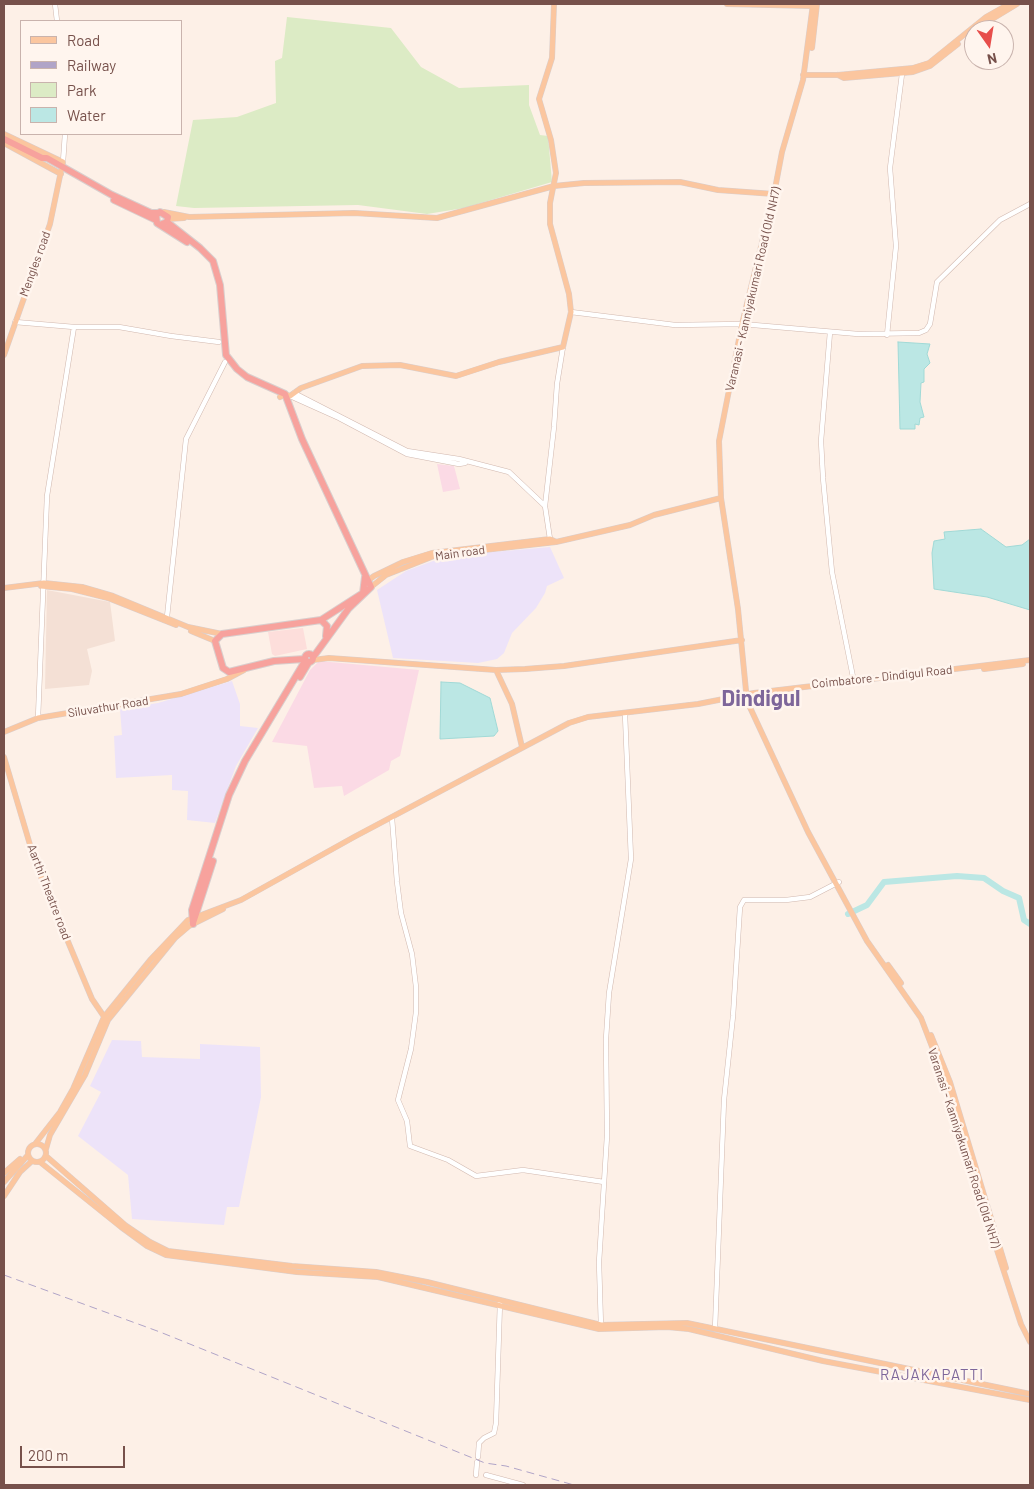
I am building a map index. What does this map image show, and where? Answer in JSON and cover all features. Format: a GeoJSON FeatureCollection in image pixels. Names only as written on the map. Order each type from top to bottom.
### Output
{"type":"FeatureCollection","features":[{"type":"Feature","properties":{"kind":"highway"},"geometry":{"type":"LineString","coordinates":[[4,139],[39,157],[47,158],[137,213],[163,221],[200,248],[216,267],[220,285],[224,350],[229,361],[247,377],[287,396],[300,436],[368,583]]}},
{"type":"Feature","properties":{"kind":"highway"},"geometry":{"type":"LineString","coordinates":[[62,168],[151,213],[161,213]]}},
{"type":"Feature","properties":{"kind":"highway"},"geometry":{"type":"LineString","coordinates":[[161,213],[168,232],[198,251],[213,268],[217,286],[220,342],[225,362],[245,380],[287,396]]}},
{"type":"Feature","properties":{"kind":"highway"},"geometry":{"type":"LineString","coordinates":[[161,213],[163,221]]}},
{"type":"Feature","properties":{"kind":"highway"},"geometry":{"type":"LineString","coordinates":[[309,659],[274,661],[229,672],[225,670],[221,663],[215,641],[222,634],[321,620],[362,593],[368,583]]}},
{"type":"Feature","properties":{"kind":"highway"},"geometry":{"type":"LineString","coordinates":[[194,919],[192,910],[229,795],[238,773],[298,672],[368,583]]}},
{"type":"Feature","properties":{"kind":"highway"},"geometry":{"type":"LineString","coordinates":[[321,620],[327,626],[325,639]]}},
{"type":"Feature","properties":{"kind":"highway"},"geometry":{"type":"LineString","coordinates":[[194,919],[236,785],[309,659]]}},
{"type":"Feature","properties":{"kind":"highway"},"geometry":{"type":"LineString","coordinates":[[293,660],[298,665],[298,672]]}},
{"type":"Feature","properties":{"kind":"main road"},"geometry":{"type":"LineString","coordinates":[[287,396],[301,388],[362,366],[400,365],[456,376],[499,362],[563,347],[571,312],[566,276],[549,216],[556,173],[552,147],[539,98],[552,58],[554,4]]}},
{"type":"Feature","properties":{"kind":"main road"},"geometry":{"type":"LineString","coordinates":[[727,4],[815,5],[808,66],[804,77]]}},
{"type":"Feature","properties":{"kind":"main road"},"geometry":{"type":"LineString","coordinates":[[804,77],[898,70],[928,62],[986,17],[1009,4]]}},
{"type":"Feature","properties":{"kind":"main road"},"geometry":{"type":"LineString","coordinates":[[992,20],[1017,4]]}},
{"type":"Feature","properties":{"kind":"main road","name":"Varanasi - Kanniyakumari Road (Old NH7)"},"geometry":{"type":"LineString","coordinates":[[815,5],[804,77],[782,152],[774,194],[742,324],[719,441],[721,498],[742,640],[748,695],[781,770],[851,905],[867,941],[920,1014],[971,1156],[1012,1288],[1030,1336]]}},
{"type":"Feature","properties":{"kind":"main road"},"geometry":{"type":"LineString","coordinates":[[838,75],[844,78],[902,74],[930,66],[964,40]]}},
{"type":"Feature","properties":{"kind":"main road"},"geometry":{"type":"LineString","coordinates":[[808,66],[814,75]]}},
{"type":"Feature","properties":{"kind":"main road"},"geometry":{"type":"LineString","coordinates":[[4,134],[62,168]]}},
{"type":"Feature","properties":{"kind":"main road"},"geometry":{"type":"LineString","coordinates":[[4,143],[62,168]]}},
{"type":"Feature","properties":{"kind":"main road","name":"Mengles road"},"geometry":{"type":"LineString","coordinates":[[4,355],[50,224],[62,168]]}},
{"type":"Feature","properties":{"kind":"main road"},"geometry":{"type":"LineString","coordinates":[[163,221],[189,217],[354,213],[437,218],[554,186],[584,183],[680,182],[718,190],[774,194]]}},
{"type":"Feature","properties":{"kind":"main road"},"geometry":{"type":"LineString","coordinates":[[161,213],[189,217]]}},
{"type":"Feature","properties":{"kind":"main road","name":"Main road"},"geometry":{"type":"LineString","coordinates":[[368,583],[434,556],[556,542],[630,525],[659,513],[721,498]]}},
{"type":"Feature","properties":{"kind":"main road"},"geometry":{"type":"LineString","coordinates":[[550,539],[556,542]]}},
{"type":"Feature","properties":{"kind":"main road","name":"Main road"},"geometry":{"type":"LineString","coordinates":[[368,583],[403,562],[432,553],[550,539]]}},
{"type":"Feature","properties":{"kind":"main road"},"geometry":{"type":"LineString","coordinates":[[4,588],[42,585],[82,587],[167,617],[188,627],[222,634]]}},
{"type":"Feature","properties":{"kind":"main road"},"geometry":{"type":"LineString","coordinates":[[122,602],[215,641]]}},
{"type":"Feature","properties":{"kind":"main road"},"geometry":{"type":"LineString","coordinates":[[309,659],[329,658],[496,670],[564,666],[742,640]]}},
{"type":"Feature","properties":{"kind":"main road","name":"Coimbatore - Dindigul Road"},"geometry":{"type":"LineString","coordinates":[[227,906],[522,747],[578,720],[854,680],[1030,661]]}},
{"type":"Feature","properties":{"kind":"main road"},"geometry":{"type":"LineString","coordinates":[[213,684],[221,677],[221,663]]}},
{"type":"Feature","properties":{"kind":"main road","name":"Siluvathur Road"},"geometry":{"type":"LineString","coordinates":[[4,732],[38,718],[138,703],[213,684],[248,668]]}},
{"type":"Feature","properties":{"kind":"main road"},"geometry":{"type":"LineString","coordinates":[[496,670],[512,704],[522,747]]}},
{"type":"Feature","properties":{"kind":"main road","name":"Aarthi Theatre road"},"geometry":{"type":"LineString","coordinates":[[4,757],[36,865],[92,999],[106,1018]]}},
{"type":"Feature","properties":{"kind":"main road"},"geometry":{"type":"LineString","coordinates":[[4,1196],[30,1157],[35,1144],[60,1112],[73,1089],[106,1018],[175,938],[194,919],[227,906]]}},
{"type":"Feature","properties":{"kind":"main road"},"geometry":{"type":"LineString","coordinates":[[194,919],[227,906]]}},
{"type":"Feature","properties":{"kind":"main road"},"geometry":{"type":"LineString","coordinates":[[40,1162],[46,1156],[50,1135],[85,1075],[106,1018]]}},
{"type":"Feature","properties":{"kind":"main road"},"geometry":{"type":"LineString","coordinates":[[35,1144],[46,1149]]}},
{"type":"Feature","properties":{"kind":"main road"},"geometry":{"type":"LineString","coordinates":[[46,1156],[125,1226],[161,1248],[177,1252],[292,1266],[376,1272],[601,1327],[687,1328],[823,1361],[1030,1400]]}},
{"type":"Feature","properties":{"kind":"main road","name":"Varanasi - Kanniyakumari Road (Old NH7)"},"geometry":{"type":"LineString","coordinates":[[971,1156],[994,1241],[1021,1324],[1030,1342]]}},
{"type":"Feature","properties":{"kind":"main road"},"geometry":{"type":"LineString","coordinates":[[30,1157],[40,1162],[146,1246],[166,1255],[296,1272],[378,1277],[500,1302]]}},
{"type":"Feature","properties":{"kind":"main road"},"geometry":{"type":"LineString","coordinates":[[5,1181],[17,1167],[30,1157]]}},
{"type":"Feature","properties":{"kind":"main road"},"geometry":{"type":"LineString","coordinates":[[4,1173],[30,1157]]}},
{"type":"Feature","properties":{"kind":"main road"},"geometry":{"type":"LineString","coordinates":[[601,1327],[682,1323],[1030,1394]]}},
{"type":"Feature","properties":{"kind":"street"},"geometry":{"type":"LineString","coordinates":[[55,4],[57,20]]}},
{"type":"Feature","properties":{"kind":"street"},"geometry":{"type":"LineString","coordinates":[[886,335],[896,246],[890,168],[902,74]]}},
{"type":"Feature","properties":{"kind":"street"},"geometry":{"type":"LineString","coordinates":[[62,168],[65,135]]}},
{"type":"Feature","properties":{"kind":"street"},"geometry":{"type":"LineString","coordinates":[[571,312],[671,325],[742,324],[830,332],[886,335],[911,334],[926,330],[932,314],[937,282],[1000,220],[1030,204]]}},
{"type":"Feature","properties":{"kind":"street"},"geometry":{"type":"LineString","coordinates":[[15,322],[74,327],[120,327],[220,342]]}},
{"type":"Feature","properties":{"kind":"street"},"geometry":{"type":"LineString","coordinates":[[38,718],[47,496],[74,327]]}},
{"type":"Feature","properties":{"kind":"street"},"geometry":{"type":"LineString","coordinates":[[830,332],[821,441],[822,478],[832,572],[854,680]]}},
{"type":"Feature","properties":{"kind":"street"},"geometry":{"type":"LineString","coordinates":[[550,539],[545,506],[557,384],[563,347]]}},
{"type":"Feature","properties":{"kind":"street"},"geometry":{"type":"LineString","coordinates":[[167,617],[186,439],[225,362]]}},
{"type":"Feature","properties":{"kind":"street"},"geometry":{"type":"LineString","coordinates":[[287,396],[407,451],[459,460],[509,472],[545,506]]}},
{"type":"Feature","properties":{"kind":"street"},"geometry":{"type":"LineString","coordinates":[[601,1327],[600,1253],[607,1112],[606,1047],[609,993],[631,859],[624,714]]}},
{"type":"Feature","properties":{"kind":"street"},"geometry":{"type":"LineString","coordinates":[[392,818],[397,882],[412,954],[416,987],[416,1012],[412,1044],[398,1100],[407,1121],[410,1146],[448,1160],[476,1176],[504,1171],[535,1170],[604,1182]]}},
{"type":"Feature","properties":{"kind":"street"},"geometry":{"type":"LineString","coordinates":[[715,1329],[724,1100],[733,1016],[740,907],[744,900],[800,899],[838,883]]}},
{"type":"Feature","properties":{"kind":"street"},"geometry":{"type":"LineString","coordinates":[[476,1474],[478,1443],[494,1433],[496,1423],[500,1302]]}},
{"type":"Feature","properties":{"kind":"street"},"geometry":{"type":"LineString","coordinates":[[486,1475],[523,1485]]}},
{"type":"Feature","properties":{"kind":"shaded area"},"geometry":{"type":"Polygon","coordinates":[[[437,464],[454,466],[460,489],[443,492],[437,464]]]}},
{"type":"Feature","properties":{"kind":"shaded area"},"geometry":{"type":"Polygon","coordinates":[[[550,547],[564,578],[547,586],[536,608],[512,633],[504,653],[497,659],[478,663],[393,658],[377,590],[406,571],[433,561],[482,553],[550,547]]]}},
{"type":"Feature","properties":{"kind":"shaded area"},"geometry":{"type":"Polygon","coordinates":[[[47,590],[110,602],[115,641],[87,649],[92,671],[89,685],[45,689],[47,590]]]}},
{"type":"Feature","properties":{"kind":"shaded area"},"geometry":{"type":"Polygon","coordinates":[[[303,628],[307,649],[275,656],[272,654],[268,632],[303,628]]]}},
{"type":"Feature","properties":{"kind":"shaded area"},"geometry":{"type":"Polygon","coordinates":[[[319,661],[419,670],[400,756],[391,761],[389,770],[344,796],[342,786],[314,788],[307,746],[272,742],[310,670],[319,661]]]}},
{"type":"Feature","properties":{"kind":"shaded area"},"geometry":{"type":"Polygon","coordinates":[[[232,681],[240,704],[240,726],[258,728],[236,766],[215,823],[187,820],[188,791],[172,790],[172,775],[116,778],[114,736],[122,735],[120,709],[158,703],[232,681]]]}},
{"type":"Feature","properties":{"kind":"shaded area"},"geometry":{"type":"Polygon","coordinates":[[[112,1040],[141,1041],[142,1057],[200,1059],[200,1044],[260,1047],[261,1097],[239,1207],[227,1207],[224,1225],[132,1219],[128,1175],[78,1136],[101,1092],[90,1086],[112,1040]]]}},
{"type":"Feature","properties":{"kind":"green space"},"geometry":{"type":"Polygon","coordinates":[[[287,17],[391,28],[421,67],[459,88],[529,85],[529,105],[540,135],[548,136],[552,182],[464,208],[427,214],[358,205],[194,208],[176,206],[193,120],[237,117],[276,103],[275,61],[282,58],[287,17]]]}},
{"type":"Feature","properties":{"kind":"water"},"geometry":{"type":"Polygon","coordinates":[[[898,342],[930,344],[927,354],[930,363],[924,369],[924,382],[921,383],[920,402],[924,417],[920,418],[919,425],[915,424],[915,429],[900,429],[898,342]]]}},
{"type":"Feature","properties":{"kind":"water"},"geometry":{"type":"Polygon","coordinates":[[[981,529],[1006,547],[1022,545],[1030,539],[1030,610],[987,597],[934,589],[932,553],[934,541],[945,539],[944,532],[981,529]]]}},
{"type":"Feature","properties":{"kind":"water"},"geometry":{"type":"Polygon","coordinates":[[[441,682],[460,683],[490,698],[498,731],[494,736],[440,739],[441,682]]]}},
{"type":"Feature","properties":{"kind":"waterway"},"geometry":{"type":"LineString","coordinates":[[848,914],[867,905],[884,882],[957,876],[984,878],[1003,891],[1019,898],[1024,920],[1030,924]]}},
{"type":"Feature","properties":{"kind":"railway"},"geometry":{"type":"LineString","coordinates":[[4,1275],[160,1332],[485,1463],[506,1466],[574,1485]]}},
{"type":"Feature","properties":{"kind":"district","name":"Dindigul"},"geometry":{"type":"Point","coordinates":[761,699]}},
{"type":"Feature","properties":{"kind":"district","name":"RAJAKAPATTI"},"geometry":{"type":"Point","coordinates":[932,1375]}}]}
